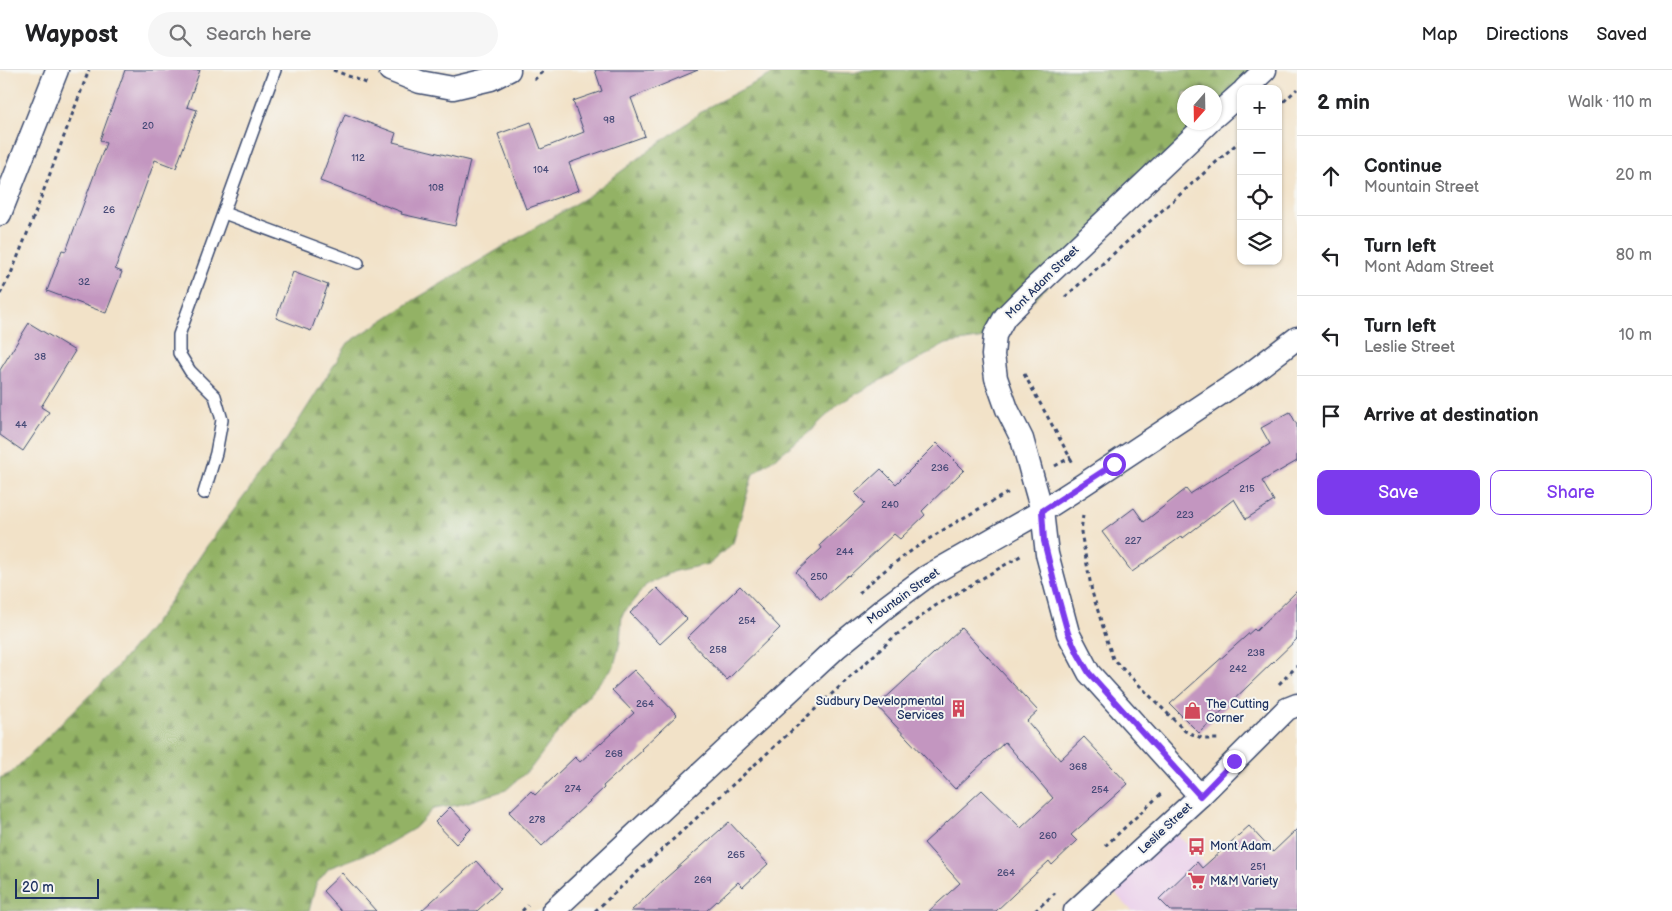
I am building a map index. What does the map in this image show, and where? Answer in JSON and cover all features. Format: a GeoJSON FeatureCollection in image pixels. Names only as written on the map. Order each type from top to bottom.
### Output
{"type":"FeatureCollection","features":[{"type":"Feature","properties":{"kind":"street"},"geometry":{"type":"LineString","coordinates":[[0,214],[57,70]]}},
{"type":"Feature","properties":{"kind":"street"},"geometry":{"type":"LineString","coordinates":[[392,70],[420,82],[453,88],[491,79],[509,70]]}},
{"type":"Feature","properties":{"kind":"street"},"geometry":{"type":"LineString","coordinates":[[1249,85],[1265,70]]}},
{"type":"Feature","properties":{"kind":"street"},"geometry":{"type":"LineString","coordinates":[[1222,110],[1237,97]]}},
{"type":"Feature","properties":{"kind":"street","name":"Mont Adam Street"},"geometry":{"type":"LineString","coordinates":[[1200,796],[1089,673],[1068,633],[1044,541],[1042,511],[1022,439],[1007,409],[996,378],[993,355],[995,336],[1005,317],[1201,130]]}},
{"type":"Feature","properties":{"kind":"street","name":"Mountain Street"},"geometry":{"type":"LineString","coordinates":[[552,911],[838,647],[886,607],[926,577],[1042,511],[1250,374],[1297,338]]}},
{"type":"Feature","properties":{"kind":"street","name":"Leslie Street"},"geometry":{"type":"LineString","coordinates":[[1075,911],[1200,796],[1287,710],[1297,705]]}},
{"type":"Feature","properties":{"kind":"lane"},"geometry":{"type":"LineString","coordinates":[[204,493],[216,453],[222,420],[215,396],[190,371],[179,353],[179,335],[276,70]]}},
{"type":"Feature","properties":{"kind":"lane"},"geometry":{"type":"LineString","coordinates":[[224,213],[358,263]]}},
{"type":"Feature","properties":{"kind":"path"},"geometry":{"type":"LineString","coordinates":[[0,294],[10,276],[31,224],[89,70]]}},
{"type":"Feature","properties":{"kind":"path"},"geometry":{"type":"LineString","coordinates":[[1282,103],[1297,89]]}},
{"type":"Feature","properties":{"kind":"path"},"geometry":{"type":"LineString","coordinates":[[595,911],[895,636],[934,606],[1044,541],[1084,513]]}},
{"type":"Feature","properties":{"kind":"shaded area"},"geometry":{"type":"Polygon","coordinates":[[[1170,826],[1248,911],[1132,911],[1107,885],[1170,826]]]}},
{"type":"Feature","properties":{"kind":"green space"},"geometry":{"type":"Polygon","coordinates":[[[780,70],[853,73],[865,70],[1267,70],[1251,85],[1237,85],[1237,99],[1222,113],[1222,85],[1177,85],[1177,130],[1205,130],[997,336],[946,344],[840,403],[806,435],[753,474],[733,543],[709,564],[675,571],[646,585],[622,615],[620,642],[614,666],[570,716],[531,768],[506,790],[458,805],[433,809],[415,828],[379,849],[329,868],[316,884],[309,911],[0,911],[0,778],[11,773],[109,676],[160,616],[207,546],[287,439],[348,343],[414,300],[588,196],[708,107],[780,70]]]}},
{"type":"Feature","properties":{"kind":"building"},"geometry":{"type":"Polygon","coordinates":[[[125,70],[200,70],[187,107],[197,110],[176,168],[155,160],[115,269],[122,272],[106,313],[47,291],[62,250],[66,251],[106,143],[100,140],[125,70]]]}},
{"type":"Feature","properties":{"kind":"building"},"geometry":{"type":"Polygon","coordinates":[[[595,70],[698,70],[631,98],[645,136],[569,163],[579,190],[526,209],[498,134],[531,122],[541,149],[584,132],[573,101],[602,91],[595,70]]]}},
{"type":"Feature","properties":{"kind":"building"},"geometry":{"type":"Polygon","coordinates":[[[345,114],[396,133],[393,142],[470,161],[455,226],[401,214],[402,212],[320,181],[345,114]]]}},
{"type":"Feature","properties":{"kind":"building"},"geometry":{"type":"Polygon","coordinates":[[[293,272],[328,285],[311,331],[276,318],[293,272]]]}},
{"type":"Feature","properties":{"kind":"building"},"geometry":{"type":"Polygon","coordinates":[[[29,323],[75,351],[41,407],[49,412],[23,451],[0,435],[0,370],[29,323]]]}},
{"type":"Feature","properties":{"kind":"building"},"geometry":{"type":"Polygon","coordinates":[[[1290,412],[1297,425],[1297,461],[1262,481],[1274,501],[1246,519],[1234,499],[1183,538],[1182,536],[1132,572],[1102,532],[1134,508],[1144,522],[1186,489],[1190,494],[1270,444],[1261,428],[1290,412]]]}},
{"type":"Feature","properties":{"kind":"building"},"geometry":{"type":"Polygon","coordinates":[[[937,443],[964,470],[922,511],[925,515],[900,539],[894,534],[821,600],[796,572],[822,548],[820,545],[865,503],[855,493],[881,469],[896,484],[937,443]]]}},
{"type":"Feature","properties":{"kind":"building"},"geometry":{"type":"Polygon","coordinates":[[[740,586],[780,628],[727,680],[687,638],[740,586]]]}},
{"type":"Feature","properties":{"kind":"building"},"geometry":{"type":"Polygon","coordinates":[[[657,588],[687,619],[660,644],[630,613],[657,588]]]}},
{"type":"Feature","properties":{"kind":"building"},"geometry":{"type":"Polygon","coordinates":[[[1297,591],[1297,639],[1199,733],[1170,704],[1254,629],[1256,631],[1297,591]]]}},
{"type":"Feature","properties":{"kind":"building"},"geometry":{"type":"Polygon","coordinates":[[[961,628],[1038,711],[1027,721],[1060,760],[1084,737],[1128,784],[1071,835],[1077,841],[1052,865],[1049,861],[996,911],[929,911],[960,883],[924,843],[982,790],[1021,828],[1053,798],[1005,742],[955,789],[877,706],[961,628]]]}},
{"type":"Feature","properties":{"kind":"building"},"geometry":{"type":"Polygon","coordinates":[[[634,670],[677,715],[641,749],[643,750],[603,786],[604,788],[542,846],[509,812],[531,791],[535,795],[575,757],[580,762],[634,713],[612,690],[634,670]]]}},
{"type":"Feature","properties":{"kind":"building"},"geometry":{"type":"Polygon","coordinates":[[[450,807],[471,829],[456,844],[435,822],[450,807]]]}},
{"type":"Feature","properties":{"kind":"building"},"geometry":{"type":"Polygon","coordinates":[[[729,822],[768,864],[743,887],[738,882],[706,911],[631,911],[666,878],[729,822]]]}},
{"type":"Feature","properties":{"kind":"building"},"geometry":{"type":"Polygon","coordinates":[[[1249,826],[1273,852],[1297,829],[1297,911],[1171,911],[1159,899],[1197,862],[1202,868],[1249,826]]]}},
{"type":"Feature","properties":{"kind":"building"},"geometry":{"type":"Polygon","coordinates":[[[476,861],[501,889],[477,911],[421,911],[476,861]]]}},
{"type":"Feature","properties":{"kind":"building"},"geometry":{"type":"Polygon","coordinates":[[[342,873],[376,911],[341,911],[323,891],[342,873]]]}},
{"type":"Feature","properties":{"kind":"place","name":"Sudbury Developmental Services"},"geometry":{"type":"Point","coordinates":[958,708]}},
{"type":"Feature","properties":{"kind":"place","name":"The Cutting Corner"},"geometry":{"type":"Point","coordinates":[1192,711]}},
{"type":"Feature","properties":{"kind":"place","name":"Mont Adam"},"geometry":{"type":"Point","coordinates":[1196,846]}},
{"type":"Feature","properties":{"kind":"place","name":"M&M Variety"},"geometry":{"type":"Point","coordinates":[1196,881]}},
{"type":"Feature","properties":{"kind":"route"},"geometry":{"type":"LineString","coordinates":[[1114,464],[1042,511],[1044,541],[1068,633],[1089,673],[1200,796],[1234,761]]}}]}
